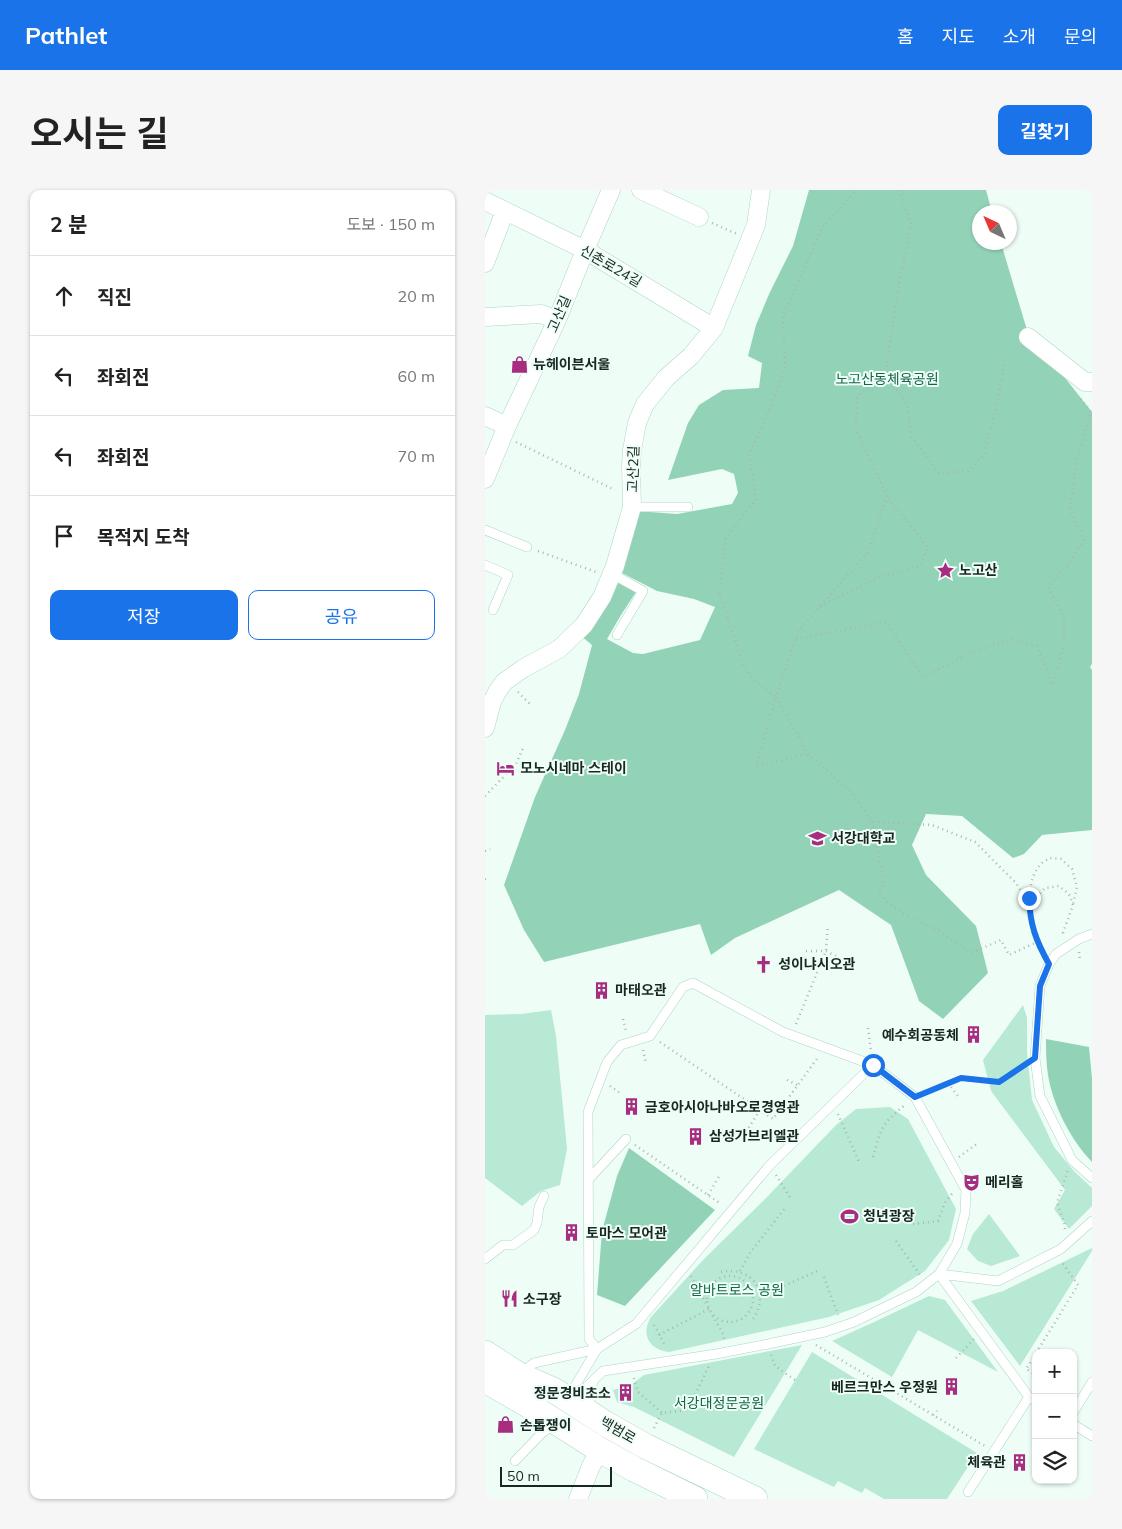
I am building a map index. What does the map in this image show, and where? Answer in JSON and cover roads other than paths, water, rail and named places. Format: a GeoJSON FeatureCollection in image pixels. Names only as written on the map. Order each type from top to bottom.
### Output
{"type":"FeatureCollection","features":[{"type":"Feature","properties":{"kind":"main road","name":"백범로"},"geometry":{"type":"LineString","coordinates":[[485,1353],[519,1374],[555,1391],[563,1413],[595,1447],[634,1469],[695,1499]]}},
{"type":"Feature","properties":{"kind":"main road","name":"백범로"},"geometry":{"type":"LineString","coordinates":[[485,1380],[563,1413],[606,1424],[645,1446],[755,1499]]}},
{"type":"Feature","properties":{"kind":"street","name":"고산길"},"geometry":{"type":"LineString","coordinates":[[485,479],[505,431],[557,320],[611,190]]}},
{"type":"Feature","properties":{"kind":"street"},"geometry":{"type":"LineString","coordinates":[[641,190],[699,217]]}},
{"type":"Feature","properties":{"kind":"street","name":"고산2길"},"geometry":{"type":"LineString","coordinates":[[485,728],[492,702],[504,682],[524,668],[559,649],[594,611],[602,597],[612,574],[632,502],[632,450],[637,423],[645,404],[666,378],[691,356],[714,328],[756,225],[761,190]]}},
{"type":"Feature","properties":{"kind":"street","name":"신촌로24길"},"geometry":{"type":"LineString","coordinates":[[485,201],[585,250],[714,328]]}},
{"type":"Feature","properties":{"kind":"street"},"geometry":{"type":"LineString","coordinates":[[485,263],[505,211]]}},
{"type":"Feature","properties":{"kind":"street"},"geometry":{"type":"LineString","coordinates":[[485,317],[541,314],[557,320]]}},
{"type":"Feature","properties":{"kind":"street"},"geometry":{"type":"LineString","coordinates":[[1028,337],[1085,382],[1092,382]]}},
{"type":"Feature","properties":{"kind":"street"},"geometry":{"type":"LineString","coordinates":[[485,416],[505,431]]}},
{"type":"Feature","properties":{"kind":"street"},"geometry":{"type":"LineString","coordinates":[[578,1499],[591,1466],[595,1447]]}},
{"type":"Feature","properties":{"kind":"lane"},"geometry":{"type":"LineString","coordinates":[[632,502],[688,507]]}},
{"type":"Feature","properties":{"kind":"lane"},"geometry":{"type":"LineString","coordinates":[[485,530],[527,547]]}},
{"type":"Feature","properties":{"kind":"lane"},"geometry":{"type":"LineString","coordinates":[[485,565],[508,575],[493,610]]}},
{"type":"Feature","properties":{"kind":"lane"},"geometry":{"type":"LineString","coordinates":[[612,574],[643,592],[617,635]]}},
{"type":"Feature","properties":{"kind":"lane"},"geometry":{"type":"LineString","coordinates":[[1092,934],[1079,938],[1056,954],[1049,964],[1040,986],[1035,1058],[1040,1096],[1071,1160],[1092,1178]]}},
{"type":"Feature","properties":{"kind":"lane"},"geometry":{"type":"LineString","coordinates":[[515,1461],[603,1371],[716,1354],[825,1332],[854,1322],[916,1292],[939,1274],[957,1244],[965,1213],[966,1190],[915,1097],[873,1065],[792,1035],[693,983],[683,987],[650,1036],[621,1045],[607,1062],[588,1112],[589,1339],[597,1349]]}},
{"type":"Feature","properties":{"kind":"lane"},"geometry":{"type":"LineString","coordinates":[[519,1374],[534,1363],[597,1349],[636,1324],[770,1165],[873,1065]]}},
{"type":"Feature","properties":{"kind":"lane"},"geometry":{"type":"LineString","coordinates":[[588,1180],[626,1138]]}},
{"type":"Feature","properties":{"kind":"lane"},"geometry":{"type":"LineString","coordinates":[[485,1259],[503,1245],[513,1245],[534,1230],[539,1207],[544,1196]]}},
{"type":"Feature","properties":{"kind":"lane"},"geometry":{"type":"LineString","coordinates":[[939,1274],[998,1281],[1061,1248],[1092,1221]]}},
{"type":"Feature","properties":{"kind":"lane"},"geometry":{"type":"LineString","coordinates":[[939,1274],[1032,1398]]}},
{"type":"Feature","properties":{"kind":"lane"},"geometry":{"type":"LineString","coordinates":[[563,1413],[571,1393],[597,1349]]}},
{"type":"Feature","properties":{"kind":"lane"},"geometry":{"type":"LineString","coordinates":[[594,1380],[589,1400],[593,1411],[606,1424]]}},
{"type":"Feature","properties":{"kind":"lane"},"geometry":{"type":"LineString","coordinates":[[1077,1406],[1092,1382]]}},
{"type":"Feature","properties":{"kind":"lane"},"geometry":{"type":"LineString","coordinates":[[968,1492],[994,1452],[1032,1400]]}},
{"type":"Feature","properties":{"kind":"lane"},"geometry":{"type":"LineString","coordinates":[[1077,1427],[1092,1436]]}},
{"type":"Feature","properties":{"kind":"place","name":"뉴헤이븐서울"},"geometry":{"type":"Point","coordinates":[519,364]}},
{"type":"Feature","properties":{"kind":"place","name":"노고산"},"geometry":{"type":"Point","coordinates":[945,570]}},
{"type":"Feature","properties":{"kind":"place","name":"모노시네마 스테이"},"geometry":{"type":"Point","coordinates":[506,768]}},
{"type":"Feature","properties":{"kind":"place","name":"서강대학교"},"geometry":{"type":"Point","coordinates":[817,838]}},
{"type":"Feature","properties":{"kind":"place","name":"성이냐시오관"},"geometry":{"type":"Point","coordinates":[764,964]}},
{"type":"Feature","properties":{"kind":"place","name":"마태오관"},"geometry":{"type":"Point","coordinates":[601,990]}},
{"type":"Feature","properties":{"kind":"place","name":"예수회공동체"},"geometry":{"type":"Point","coordinates":[973,1035]}},
{"type":"Feature","properties":{"kind":"place","name":"금호아시아나바오로경영관"},"geometry":{"type":"Point","coordinates":[631,1107]}},
{"type":"Feature","properties":{"kind":"place","name":"삼성가브리엘관"},"geometry":{"type":"Point","coordinates":[695,1136]}},
{"type":"Feature","properties":{"kind":"place","name":"메리홀"},"geometry":{"type":"Point","coordinates":[971,1182]}},
{"type":"Feature","properties":{"kind":"place","name":"청년광장"},"geometry":{"type":"Point","coordinates":[849,1216]}},
{"type":"Feature","properties":{"kind":"place","name":"토마스 모어관"},"geometry":{"type":"Point","coordinates":[572,1233]}},
{"type":"Feature","properties":{"kind":"place","name":"소구장"},"geometry":{"type":"Point","coordinates":[509,1299]}},
{"type":"Feature","properties":{"kind":"place","name":"베르크만스 우정원"},"geometry":{"type":"Point","coordinates":[952,1387]}},
{"type":"Feature","properties":{"kind":"place","name":"정문경비초소"},"geometry":{"type":"Point","coordinates":[625,1393]}},
{"type":"Feature","properties":{"kind":"place","name":"손톱쟁이"},"geometry":{"type":"Point","coordinates":[506,1425]}},
{"type":"Feature","properties":{"kind":"place","name":"체육관"},"geometry":{"type":"Point","coordinates":[1020,1462]}},
{"type":"Feature","properties":{"kind":"park label","name":"노고산동체육공원"},"geometry":{"type":"Point","coordinates":[887,379]}},
{"type":"Feature","properties":{"kind":"park label","name":"알바트로스 공원"},"geometry":{"type":"Point","coordinates":[737,1290]}},
{"type":"Feature","properties":{"kind":"park label","name":"서강대정문공원"},"geometry":{"type":"Point","coordinates":[719,1403]}}]}
